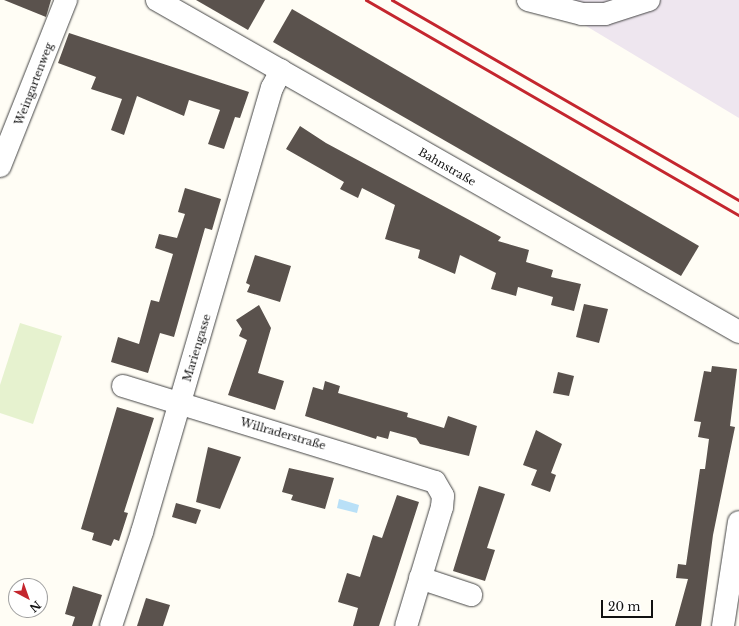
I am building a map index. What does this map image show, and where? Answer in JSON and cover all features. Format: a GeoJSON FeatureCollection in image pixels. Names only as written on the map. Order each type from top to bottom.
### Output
{"type":"FeatureCollection","features":[{"type":"Feature","properties":{"kind":"street","name":"Weingartenweg"},"geometry":{"type":"LineString","coordinates":[[0,166],[66,0]]}},
{"type":"Feature","properties":{"kind":"street","name":"Bahnstraße"},"geometry":{"type":"LineString","coordinates":[[157,0],[739,332]]}},
{"type":"Feature","properties":{"kind":"street"},"geometry":{"type":"LineString","coordinates":[[528,0],[582,14],[605,14],[648,0]]}},
{"type":"Feature","properties":{"kind":"street","name":"Mariengasse"},"geometry":{"type":"LineString","coordinates":[[111,626],[180,404],[272,88],[281,70]]}},
{"type":"Feature","properties":{"kind":"street","name":"Willraderstraße"},"geometry":{"type":"LineString","coordinates":[[123,386],[426,476],[440,488],[442,507],[420,578]]}},
{"type":"Feature","properties":{"kind":"street"},"geometry":{"type":"LineString","coordinates":[[723,626],[739,522]]}},
{"type":"Feature","properties":{"kind":"street"},"geometry":{"type":"LineString","coordinates":[[406,626],[420,578],[471,595]]}},
{"type":"Feature","properties":{"kind":"shaded area"},"geometry":{"type":"Polygon","coordinates":[[[543,0],[739,0],[739,118],[543,0]]]}},
{"type":"Feature","properties":{"kind":"green space"},"geometry":{"type":"Polygon","coordinates":[[[20,323],[62,336],[33,424],[0,413],[0,385],[20,323]]]}},
{"type":"Feature","properties":{"kind":"water"},"geometry":{"type":"Polygon","coordinates":[[[339,499],[359,505],[357,513],[337,508],[339,499]]]}},
{"type":"Feature","properties":{"kind":"building"},"geometry":{"type":"Polygon","coordinates":[[[4,0],[51,0],[46,17],[4,0]]]}},
{"type":"Feature","properties":{"kind":"building"},"geometry":{"type":"Polygon","coordinates":[[[196,0],[265,0],[248,30],[196,0]]]}},
{"type":"Feature","properties":{"kind":"building"},"geometry":{"type":"Polygon","coordinates":[[[292,9],[699,246],[681,276],[273,42],[292,9]]]}},
{"type":"Feature","properties":{"kind":"building"},"geometry":{"type":"Polygon","coordinates":[[[69,33],[249,92],[240,118],[235,117],[224,149],[208,144],[220,110],[189,100],[184,116],[137,96],[124,135],[111,130],[122,99],[91,89],[96,77],[58,63],[69,33]]]}},
{"type":"Feature","properties":{"kind":"building"},"geometry":{"type":"Polygon","coordinates":[[[300,126],[326,143],[501,237],[498,241],[529,250],[526,262],[553,270],[551,277],[581,284],[574,311],[551,305],[553,297],[518,287],[516,296],[491,289],[496,273],[460,255],[455,274],[418,258],[420,250],[385,239],[395,205],[362,188],[358,198],[340,189],[344,182],[286,149],[300,126]]]}},
{"type":"Feature","properties":{"kind":"building"},"geometry":{"type":"Polygon","coordinates":[[[185,188],[221,199],[212,230],[205,228],[174,337],[160,333],[148,373],[111,362],[118,337],[139,344],[151,300],[159,302],[173,254],[155,248],[159,234],[177,238],[185,214],[178,212],[185,188]]]}},
{"type":"Feature","properties":{"kind":"building"},"geometry":{"type":"Polygon","coordinates":[[[255,255],[291,266],[280,302],[247,292],[250,285],[246,283],[255,255]]]}},
{"type":"Feature","properties":{"kind":"building"},"geometry":{"type":"Polygon","coordinates":[[[584,304],[608,309],[599,343],[576,337],[584,304]]]}},
{"type":"Feature","properties":{"kind":"building"},"geometry":{"type":"Polygon","coordinates":[[[259,305],[271,328],[258,373],[284,381],[275,410],[228,395],[247,340],[239,336],[242,329],[236,320],[259,305]]]}},
{"type":"Feature","properties":{"kind":"building"},"geometry":{"type":"Polygon","coordinates":[[[712,366],[737,369],[730,426],[735,427],[713,535],[701,626],[675,626],[688,579],[676,578],[678,564],[686,565],[700,469],[705,469],[709,439],[698,437],[701,422],[694,421],[704,371],[711,372],[712,366]]]}},
{"type":"Feature","properties":{"kind":"building"},"geometry":{"type":"Polygon","coordinates":[[[558,372],[574,376],[569,396],[553,393],[558,372]]]}},
{"type":"Feature","properties":{"kind":"building"},"geometry":{"type":"Polygon","coordinates":[[[325,381],[340,386],[338,393],[408,413],[407,417],[444,428],[448,416],[477,426],[469,456],[420,444],[416,438],[390,431],[388,439],[377,436],[376,439],[305,416],[313,387],[323,390],[325,381]]]}},
{"type":"Feature","properties":{"kind":"building"},"geometry":{"type":"Polygon","coordinates":[[[117,407],[154,418],[124,512],[128,513],[119,541],[114,539],[111,546],[92,540],[94,533],[81,529],[117,407]]]}},
{"type":"Feature","properties":{"kind":"building"},"geometry":{"type":"Polygon","coordinates":[[[536,430],[562,444],[551,473],[556,475],[550,492],[531,485],[537,470],[523,465],[536,430]]]}},
{"type":"Feature","properties":{"kind":"building"},"geometry":{"type":"Polygon","coordinates":[[[208,447],[241,457],[220,509],[196,502],[208,447]]]}},
{"type":"Feature","properties":{"kind":"building"},"geometry":{"type":"Polygon","coordinates":[[[289,468],[334,478],[325,509],[291,500],[293,495],[282,492],[289,468]]]}},
{"type":"Feature","properties":{"kind":"building"},"geometry":{"type":"Polygon","coordinates":[[[479,486],[505,494],[487,548],[495,550],[485,581],[453,571],[479,486]]]}},
{"type":"Feature","properties":{"kind":"building"},"geometry":{"type":"Polygon","coordinates":[[[397,495],[419,502],[379,626],[353,626],[358,608],[338,602],[347,573],[360,577],[373,535],[382,538],[397,495]]]}},
{"type":"Feature","properties":{"kind":"building"},"geometry":{"type":"Polygon","coordinates":[[[176,503],[201,510],[196,524],[172,517],[176,503]]]}},
{"type":"Feature","properties":{"kind":"building"},"geometry":{"type":"Polygon","coordinates":[[[73,586],[102,595],[92,626],[72,626],[75,617],[65,614],[73,586]]]}},
{"type":"Feature","properties":{"kind":"building"},"geometry":{"type":"Polygon","coordinates":[[[146,598],[170,605],[163,626],[137,626],[146,598]]]}},
{"type":"Feature","properties":{"kind":"railway"},"geometry":{"type":"LineString","coordinates":[[366,0],[739,215]]}},
{"type":"Feature","properties":{"kind":"railway"},"geometry":{"type":"LineString","coordinates":[[392,0],[739,200]]}}]}
